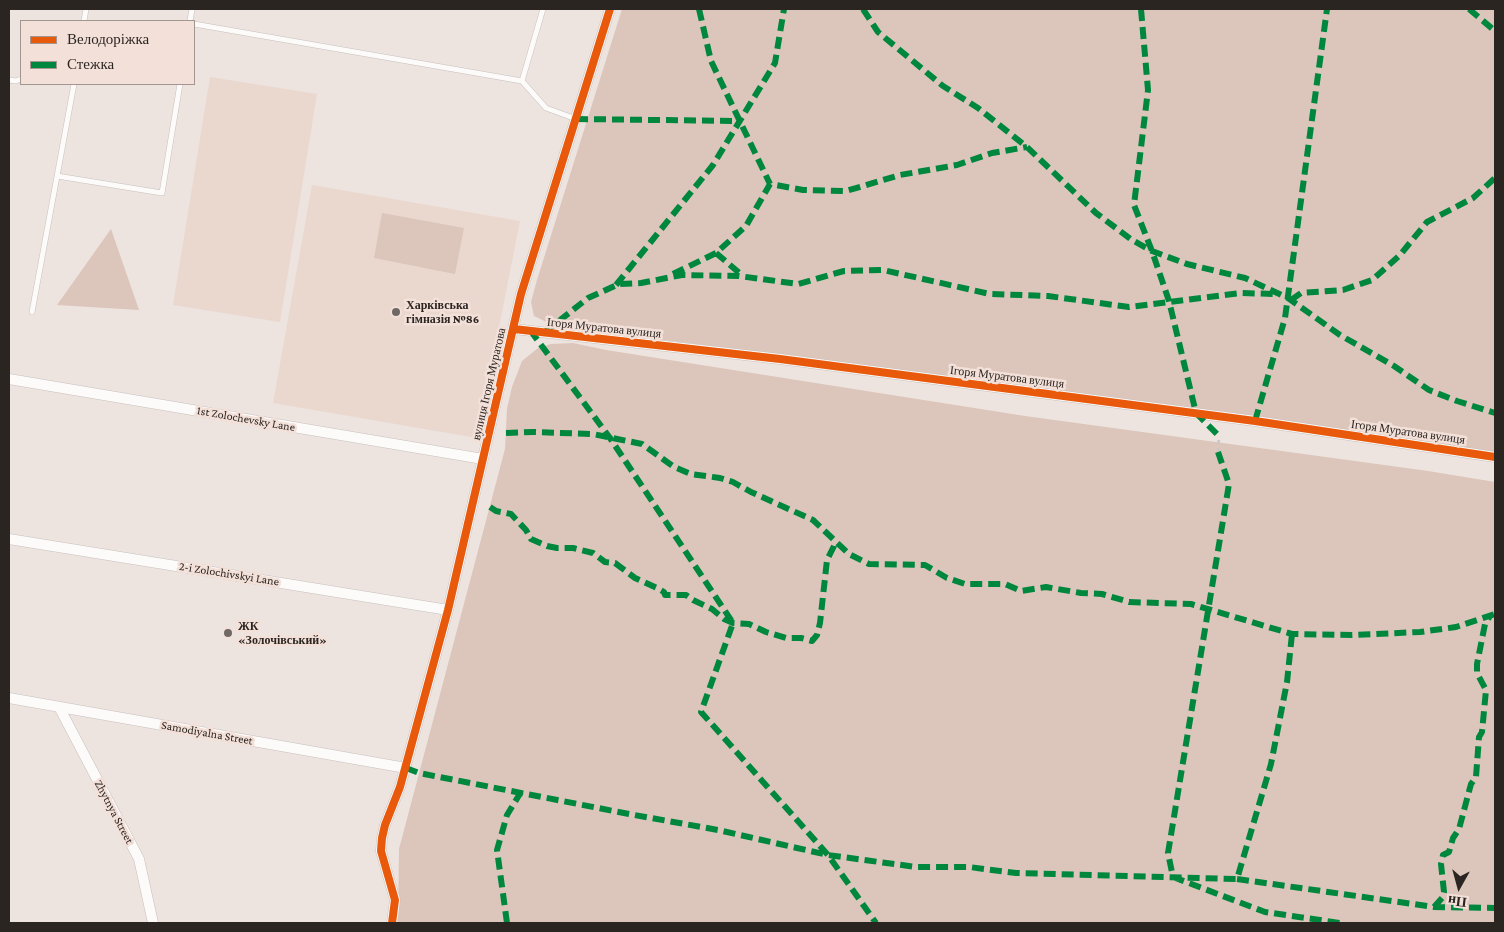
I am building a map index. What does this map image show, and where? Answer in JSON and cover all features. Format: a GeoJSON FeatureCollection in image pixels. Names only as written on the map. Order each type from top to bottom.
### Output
{"type":"FeatureCollection","features":[{"type":"Feature","properties":{"kind":"street","name":"вулиця Ігоря Муратова"},"geometry":{"type":"LineString","coordinates":[[392,923],[395,900],[381,851],[385,824],[406,768],[448,610],[521,294],[610,9]]}},
{"type":"Feature","properties":{"kind":"street","name":"Ігоря Муратова вулиця"},"geometry":{"type":"LineString","coordinates":[[514,329],[780,358],[1246,420],[1495,457]]}},
{"type":"Feature","properties":{"kind":"street","name":"1st Zolochevsky Lane"},"geometry":{"type":"LineString","coordinates":[[9,380],[484,459]]}},
{"type":"Feature","properties":{"kind":"street","name":"2-i Zolochivskyi Lane"},"geometry":{"type":"LineString","coordinates":[[9,539],[448,610]]}},
{"type":"Feature","properties":{"kind":"street","name":"Samodiyalna Street"},"geometry":{"type":"LineString","coordinates":[[9,698],[406,768]]}},
{"type":"Feature","properties":{"kind":"street","name":"Zhytnya Street"},"geometry":{"type":"LineString","coordinates":[[59,707],[139,859],[153,923]]}},
{"type":"Feature","properties":{"kind":"lane"},"geometry":{"type":"LineString","coordinates":[[522,81],[542,9]]}},
{"type":"Feature","properties":{"kind":"lane"},"geometry":{"type":"LineString","coordinates":[[195,24],[522,81],[546,108],[576,119]]}},
{"type":"Feature","properties":{"kind":"lane"},"geometry":{"type":"LineString","coordinates":[[32,312],[74,85]]}},
{"type":"Feature","properties":{"kind":"lane"},"geometry":{"type":"LineString","coordinates":[[58,176],[162,193],[180,85]]}},
{"type":"Feature","properties":{"kind":"path"},"geometry":{"type":"LineString","coordinates":[[1218,452],[1219,436]]}},
{"type":"Feature","properties":{"kind":"shaded area"},"geometry":{"type":"Polygon","coordinates":[[[622,9],[1495,9],[1495,453],[1178,406],[555,326],[534,316],[531,302],[537,280],[622,9]]]}},
{"type":"Feature","properties":{"kind":"shaded area"},"geometry":{"type":"Polygon","coordinates":[[[210,77],[317,94],[280,322],[173,305],[210,77]]]}},
{"type":"Feature","properties":{"kind":"shaded area","name":"Харківська гімназія №86"},"geometry":{"type":"Polygon","coordinates":[[[312,185],[520,221],[477,438],[273,403],[312,185]]]}},
{"type":"Feature","properties":{"kind":"shaded area"},"geometry":{"type":"Polygon","coordinates":[[[382,213],[464,228],[455,274],[374,258],[382,213]]]}},
{"type":"Feature","properties":{"kind":"shaded area"},"geometry":{"type":"Polygon","coordinates":[[[111,229],[139,310],[57,305],[111,229]]]}},
{"type":"Feature","properties":{"kind":"shaded area"},"geometry":{"type":"Polygon","coordinates":[[[573,343],[606,350],[1025,416],[1428,471],[1495,482],[1495,923],[398,923],[399,849],[505,449],[507,409],[512,387],[522,361],[538,348],[551,344],[573,343]]]}},
{"type":"Feature","properties":{"kind":"marked path"},"geometry":{"type":"LineString","coordinates":[[699,9],[711,61],[770,184]]}},
{"type":"Feature","properties":{"kind":"marked path"},"geometry":{"type":"LineString","coordinates":[[616,285],[713,165],[775,63],[784,9]]}},
{"type":"Feature","properties":{"kind":"marked path"},"geometry":{"type":"LineString","coordinates":[[863,9],[878,32],[943,86],[978,108],[1027,147],[1096,213],[1132,240],[1152,251],[1187,264],[1245,278],[1288,298],[1340,335],[1394,366],[1429,390],[1495,413]]}},
{"type":"Feature","properties":{"kind":"marked path"},"geometry":{"type":"LineString","coordinates":[[1141,9],[1148,90],[1134,205],[1169,301],[1196,413],[1219,436]]}},
{"type":"Feature","properties":{"kind":"marked path"},"geometry":{"type":"LineString","coordinates":[[1255,421],[1285,318],[1327,9]]}},
{"type":"Feature","properties":{"kind":"marked path"},"geometry":{"type":"LineString","coordinates":[[1469,9],[1495,31]]}},
{"type":"Feature","properties":{"kind":"marked path"},"geometry":{"type":"LineString","coordinates":[[576,119],[740,121]]}},
{"type":"Feature","properties":{"kind":"marked path"},"geometry":{"type":"LineString","coordinates":[[673,274],[716,253],[746,226],[770,184],[803,190],[846,191],[900,175],[957,165],[992,153],[1027,147]]}},
{"type":"Feature","properties":{"kind":"marked path"},"geometry":{"type":"LineString","coordinates":[[1291,300],[1301,293],[1343,290],[1372,280],[1400,255],[1427,222],[1473,198],[1495,178]]}},
{"type":"Feature","properties":{"kind":"marked path"},"geometry":{"type":"LineString","coordinates":[[716,253],[743,276]]}},
{"type":"Feature","properties":{"kind":"marked path"},"geometry":{"type":"LineString","coordinates":[[545,332],[588,298],[619,284],[641,283],[682,275],[739,276],[798,284],[844,271],[883,270],[990,294],[1048,296],[1129,307],[1240,293],[1275,294]]}},
{"type":"Feature","properties":{"kind":"marked path"},"geometry":{"type":"LineString","coordinates":[[530,330],[610,438],[733,623],[701,712],[828,855],[876,923]]}},
{"type":"Feature","properties":{"kind":"marked path"},"geometry":{"type":"LineString","coordinates":[[506,433],[593,434],[642,444],[674,467],[691,474],[733,482],[813,520],[849,554],[869,564],[925,565],[947,578],[965,584],[1005,584],[1021,591],[1046,587],[1081,593],[1102,594],[1129,602],[1191,604],[1292,634],[1352,635],[1420,632],[1456,627],[1495,614]]}},
{"type":"Feature","properties":{"kind":"marked path"},"geometry":{"type":"LineString","coordinates":[[1218,452],[1229,484],[1168,853],[1173,877],[1265,912],[1340,923]]}},
{"type":"Feature","properties":{"kind":"marked path"},"geometry":{"type":"LineString","coordinates":[[490,507],[496,511],[511,514],[526,530],[531,539],[547,546],[573,548],[593,553],[605,562],[615,563],[635,578],[664,592],[665,595],[686,595],[733,623],[749,624],[786,638],[801,638],[812,641],[817,635],[820,623],[827,560],[835,541]]}},
{"type":"Feature","properties":{"kind":"marked path"},"geometry":{"type":"LineString","coordinates":[[1434,907],[1443,897],[1444,892],[1441,864],[1443,855],[1449,852],[1453,838],[1459,829],[1471,784],[1476,777],[1479,737],[1482,732],[1486,690],[1477,673],[1477,664],[1485,624],[1490,616]]}},
{"type":"Feature","properties":{"kind":"marked path"},"geometry":{"type":"LineString","coordinates":[[406,768],[419,773],[718,830],[828,855],[916,867],[969,867],[1016,873],[1237,879],[1271,764],[1287,682],[1292,634]]}},
{"type":"Feature","properties":{"kind":"marked path"},"geometry":{"type":"LineString","coordinates":[[507,923],[497,850],[507,815],[521,792]]}},
{"type":"Feature","properties":{"kind":"marked path"},"geometry":{"type":"LineString","coordinates":[[1237,879],[1434,907],[1495,908]]}},
{"type":"Feature","properties":{"kind":"cycle path"},"geometry":{"type":"LineString","coordinates":[[392,923],[395,900],[381,851],[385,825],[400,787],[448,610],[521,294],[610,9]]}},
{"type":"Feature","properties":{"kind":"cycle path"},"geometry":{"type":"LineString","coordinates":[[514,329],[780,359],[1255,421],[1495,457]]}},
{"type":"Feature","properties":{"kind":"place","name":"Харківська гімназія №86"},"geometry":{"type":"Point","coordinates":[396,312]}},
{"type":"Feature","properties":{"kind":"place","name":"ЖК «Золочівський»"},"geometry":{"type":"Point","coordinates":[228,633]}}]}
